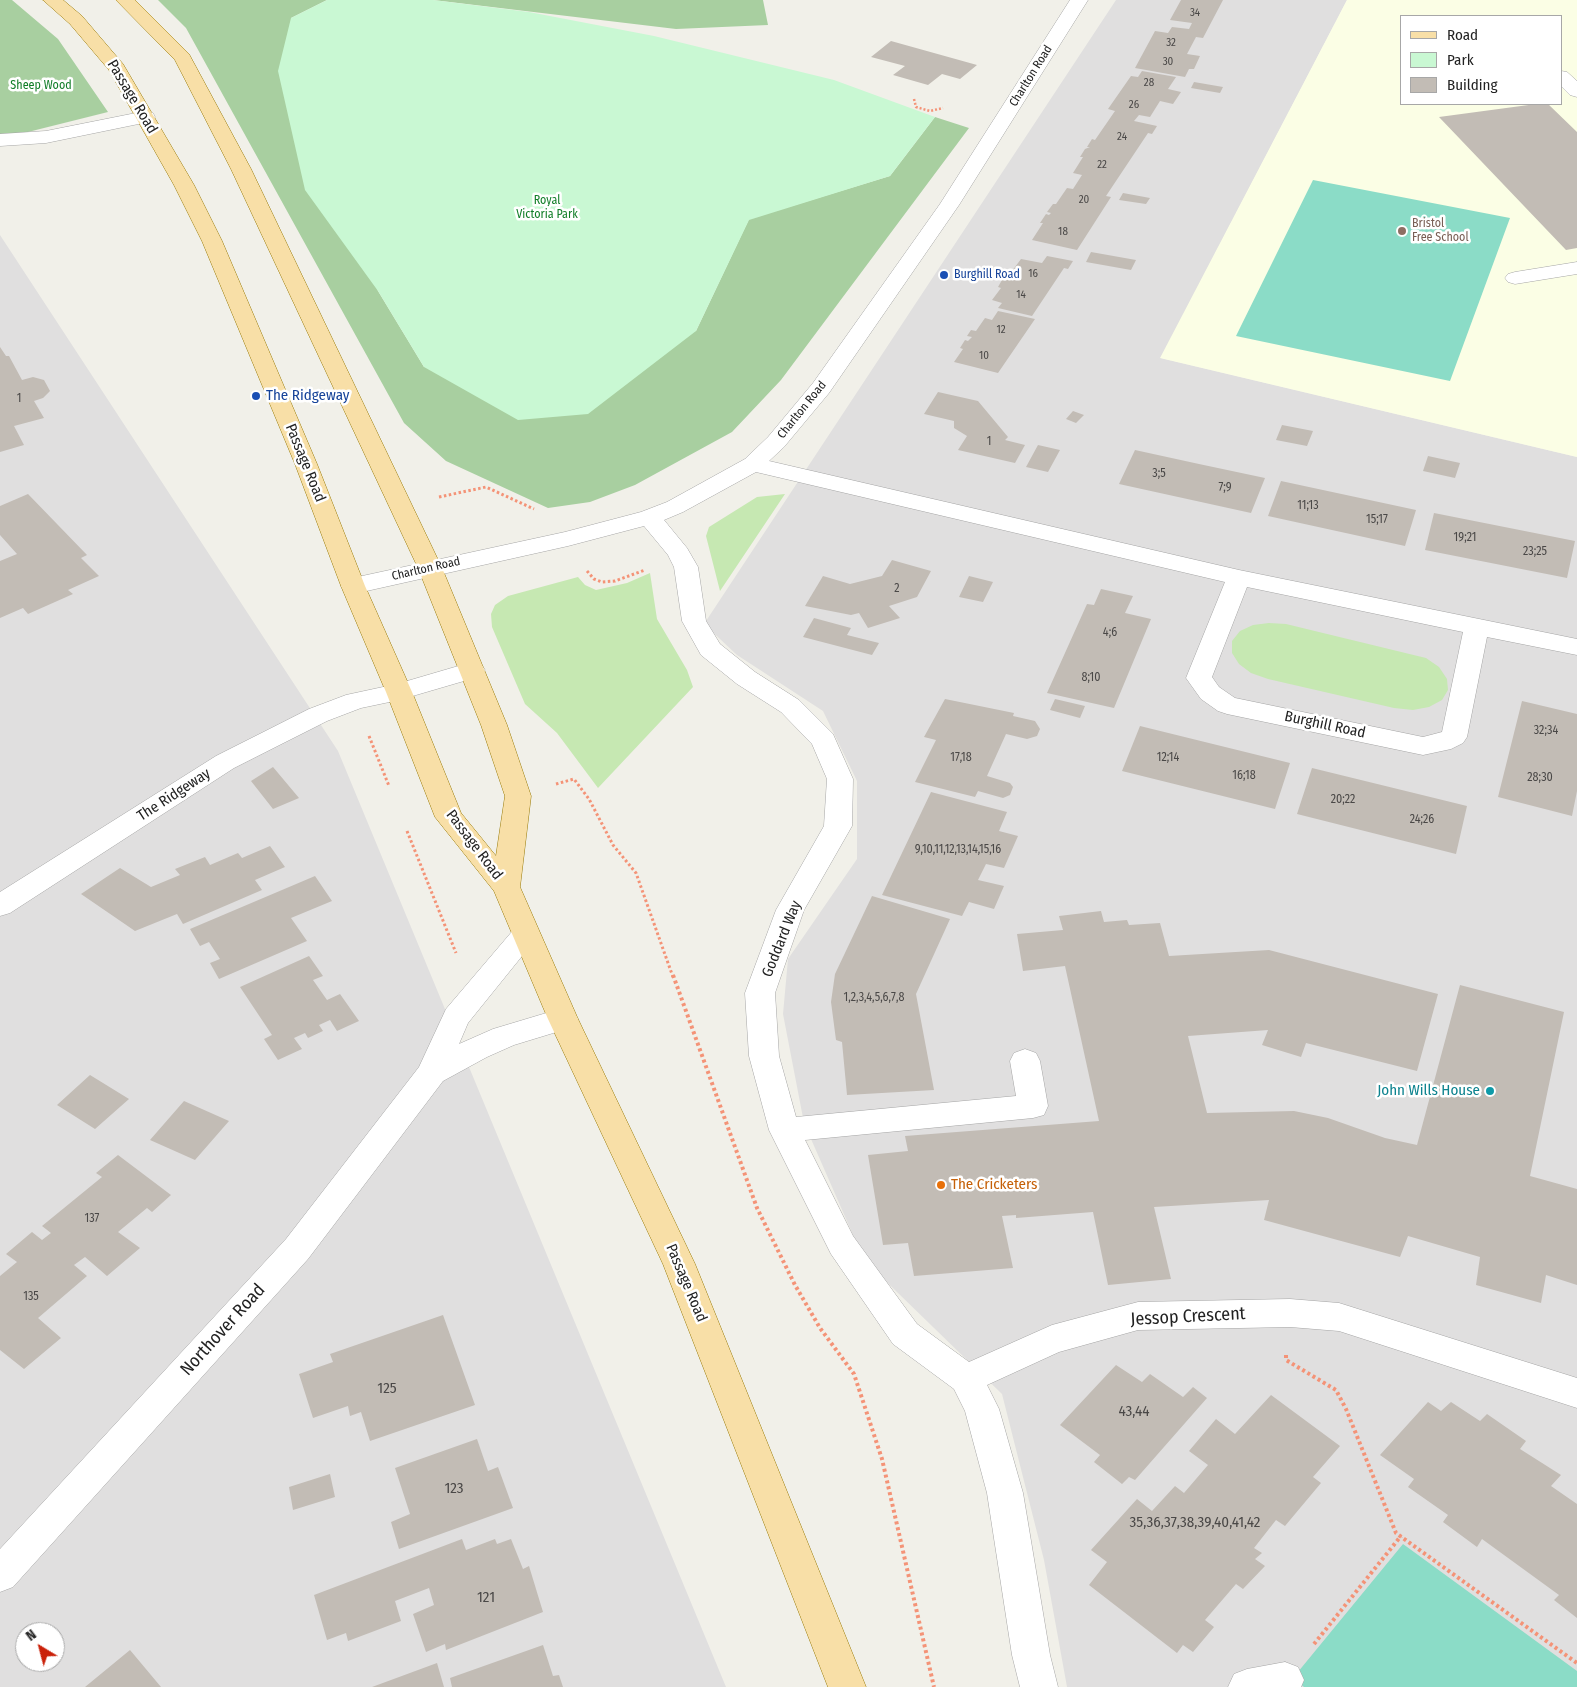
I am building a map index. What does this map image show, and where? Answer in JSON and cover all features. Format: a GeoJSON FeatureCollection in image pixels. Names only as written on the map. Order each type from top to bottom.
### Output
{"type":"FeatureCollection","features":[{"type":"Feature","properties":{"kind":"main road","name":"Passage Road"},"geometry":{"type":"LineString","coordinates":[[52,0],[76,20],[117,68],[146,117],[212,241],[306,464],[353,586],[399,692],[449,817],[506,887],[525,935],[564,1020],[679,1264],[848,1687]]}},
{"type":"Feature","properties":{"kind":"main road","name":"Passage Road"},"geometry":{"type":"LineString","coordinates":[[125,0],[183,58],[241,169],[430,568],[494,725],[518,796],[506,887]]}},
{"type":"Feature","properties":{"kind":"street","name":"Charlton Road"},"geometry":{"type":"LineString","coordinates":[[353,586],[568,539],[649,517],[674,507],[753,464],[776,442],[821,388],[927,237],[1079,0]]}},
{"type":"Feature","properties":{"kind":"street"},"geometry":{"type":"LineString","coordinates":[[1562,77],[1577,91]]}},
{"type":"Feature","properties":{"kind":"street"},"geometry":{"type":"LineString","coordinates":[[0,140],[46,137],[146,117]]}},
{"type":"Feature","properties":{"kind":"street"},"geometry":{"type":"LineString","coordinates":[[1515,278],[1577,268]]}},
{"type":"Feature","properties":{"kind":"street"},"geometry":{"type":"LineString","coordinates":[[753,464],[1239,578],[1577,647]]}},
{"type":"Feature","properties":{"kind":"street","name":"Goddard Way"},"geometry":{"type":"LineString","coordinates":[[649,517],[679,553],[686,567],[694,620],[710,649],[746,678],[790,706],[824,740],[840,779],[838,826],[790,910],[760,992],[764,1056],[784,1130],[842,1245],[905,1334],[966,1379]]}},
{"type":"Feature","properties":{"kind":"street","name":"Burghill Road"},"geometry":{"type":"LineString","coordinates":[[1239,578],[1199,678],[1210,693],[1227,705],[1423,746],[1442,743],[1454,737],[1477,626]]}},
{"type":"Feature","properties":{"kind":"street","name":"The Ridgeway"},"geometry":{"type":"LineString","coordinates":[[0,906],[225,762],[318,715],[354,701],[399,692],[472,670]]}},
{"type":"Feature","properties":{"kind":"street","name":"Northover Road"},"geometry":{"type":"LineString","coordinates":[[0,1575],[297,1249],[432,1073],[456,1017],[525,935]]}},
{"type":"Feature","properties":{"kind":"street","name":"Northover Road"},"geometry":{"type":"LineString","coordinates":[[432,1073],[476,1049],[504,1037],[564,1020]]}},
{"type":"Feature","properties":{"kind":"street"},"geometry":{"type":"LineString","coordinates":[[784,1130],[1033,1106],[1025,1061]]}},
{"type":"Feature","properties":{"kind":"street","name":"Jessop Crescent"},"geometry":{"type":"LineString","coordinates":[[966,1379],[1052,1339],[1138,1316],[1290,1313],[1339,1316],[1577,1393]]}},
{"type":"Feature","properties":{"kind":"street"},"geometry":{"type":"LineString","coordinates":[[966,1379],[982,1409],[1005,1493],[1031,1655],[1039,1687]]}},
{"type":"Feature","properties":{"kind":"street"},"geometry":{"type":"LineString","coordinates":[[1247,1687],[1284,1680]]}},
{"type":"Feature","properties":{"kind":"path"},"geometry":{"type":"LineString","coordinates":[[914,99],[916,107],[930,111],[943,108]]}},
{"type":"Feature","properties":{"kind":"path"},"geometry":{"type":"LineString","coordinates":[[435,498],[486,487],[536,510]]}},
{"type":"Feature","properties":{"kind":"path"},"geometry":{"type":"LineString","coordinates":[[587,570],[594,579],[602,582],[615,581],[636,574],[679,553]]}},
{"type":"Feature","properties":{"kind":"path"},"geometry":{"type":"LineString","coordinates":[[367,733],[392,794]]}},
{"type":"Feature","properties":{"kind":"path"},"geometry":{"type":"LineString","coordinates":[[574,779],[589,799],[613,845],[636,873],[757,1208],[794,1286],[820,1328],[854,1374],[882,1459],[934,1687]]}},
{"type":"Feature","properties":{"kind":"path"},"geometry":{"type":"LineString","coordinates":[[407,829],[459,960],[478,991]]}},
{"type":"Feature","properties":{"kind":"path"},"geometry":{"type":"LineString","coordinates":[[1290,1313],[1286,1360],[1336,1390],[1346,1409],[1396,1533],[1577,1663]]}},
{"type":"Feature","properties":{"kind":"path"},"geometry":{"type":"LineString","coordinates":[[1284,1680],[1401,1536]]}},
{"type":"Feature","properties":{"kind":"shaded area"},"geometry":{"type":"Polygon","coordinates":[[[1116,0],[1347,0],[1161,358],[1577,457],[1577,1687],[1067,1687],[1044,1560],[1002,1394],[864,1260],[804,1123],[783,1014],[788,959],[857,859],[857,781],[823,711],[737,655],[704,624],[1116,0]]]}},
{"type":"Feature","properties":{"kind":"shaded area","name":"Bristol Free School"},"geometry":{"type":"Polygon","coordinates":[[[1347,0],[1577,0],[1577,457],[1160,358],[1347,0]]]}},
{"type":"Feature","properties":{"kind":"shaded area"},"geometry":{"type":"Polygon","coordinates":[[[0,235],[338,751],[726,1687],[0,1687],[0,235]]]}},
{"type":"Feature","properties":{"kind":"green space","name":"Sheep Wood"},"geometry":{"type":"Polygon","coordinates":[[[0,0],[12,0],[58,39],[108,112],[0,139],[0,0]]]}},
{"type":"Feature","properties":{"kind":"green space"},"geometry":{"type":"Polygon","coordinates":[[[158,0],[327,0],[291,18],[378,291],[424,367],[696,331],[749,219],[890,176],[935,117],[969,128],[781,380],[732,432],[635,485],[590,502],[548,508],[446,461],[404,423],[186,28],[158,0]]]}},
{"type":"Feature","properties":{"kind":"green space","name":"Royal Victoria Park"},"geometry":{"type":"Polygon","coordinates":[[[327,0],[433,0],[529,12],[654,36],[834,80],[935,117],[890,176],[749,220],[696,331],[588,414],[518,420],[424,367],[378,291],[305,190],[278,71],[291,18],[327,0]]]}},
{"type":"Feature","properties":{"kind":"green space"},"geometry":{"type":"Polygon","coordinates":[[[433,0],[763,0],[768,25],[676,29],[433,0]]]}},
{"type":"Feature","properties":{"kind":"green space"},"geometry":{"type":"Polygon","coordinates":[[[1313,180],[1510,218],[1450,381],[1236,336],[1313,180]]]}},
{"type":"Feature","properties":{"kind":"green space"},"geometry":{"type":"Polygon","coordinates":[[[785,494],[720,591],[706,536],[709,527],[757,497],[785,494]]]}},
{"type":"Feature","properties":{"kind":"green space"},"geometry":{"type":"Polygon","coordinates":[[[650,573],[657,619],[687,670],[693,687],[598,788],[557,733],[525,704],[492,627],[491,614],[495,605],[508,596],[578,577],[585,585],[596,590],[627,583],[650,573]]]}},
{"type":"Feature","properties":{"kind":"green space"},"geometry":{"type":"Polygon","coordinates":[[[1269,623],[1286,624],[1426,658],[1439,667],[1447,679],[1448,690],[1442,700],[1429,707],[1413,710],[1394,708],[1268,679],[1251,673],[1239,664],[1232,653],[1232,641],[1240,631],[1253,625],[1269,623]]]}},
{"type":"Feature","properties":{"kind":"green space"},"geometry":{"type":"Polygon","coordinates":[[[1403,1544],[1577,1671],[1577,1687],[1304,1687],[1293,1678],[1403,1544]]]}},
{"type":"Feature","properties":{"kind":"building"},"geometry":{"type":"Polygon","coordinates":[[[1181,0],[1223,0],[1203,38],[1196,37],[1187,54],[1200,56],[1194,69],[1189,69],[1185,77],[1135,68],[1155,31],[1168,33],[1172,27],[1189,29],[1192,23],[1170,20],[1181,0]]]}},
{"type":"Feature","properties":{"kind":"building"},"geometry":{"type":"Polygon","coordinates":[[[891,41],[977,65],[960,79],[942,74],[928,85],[893,75],[905,66],[871,57],[891,41]]]}},
{"type":"Feature","properties":{"kind":"building"},"geometry":{"type":"Polygon","coordinates":[[[1142,71],[1176,77],[1168,89],[1181,92],[1173,104],[1160,101],[1150,117],[1139,115],[1134,121],[1157,126],[1152,134],[1148,133],[1106,196],[1111,197],[1077,250],[1032,240],[1043,223],[1040,223],[1046,214],[1049,215],[1051,213],[1047,212],[1053,204],[1056,204],[1067,188],[1073,189],[1082,175],[1073,173],[1083,157],[1080,157],[1085,149],[1090,147],[1087,147],[1092,139],[1095,140],[1115,111],[1108,109],[1131,76],[1138,77],[1142,71]]]}},
{"type":"Feature","properties":{"kind":"building"},"geometry":{"type":"Polygon","coordinates":[[[1194,82],[1223,87],[1220,93],[1191,88],[1194,82]]]}},
{"type":"Feature","properties":{"kind":"building"},"geometry":{"type":"Polygon","coordinates":[[[1529,105],[1549,105],[1577,132],[1577,248],[1566,250],[1439,117],[1529,105]]]}},
{"type":"Feature","properties":{"kind":"building"},"geometry":{"type":"Polygon","coordinates":[[[1123,193],[1150,198],[1146,204],[1119,200],[1123,193]]]}},
{"type":"Feature","properties":{"kind":"building"},"geometry":{"type":"Polygon","coordinates":[[[1091,252],[1136,260],[1131,270],[1086,262],[1091,252]]]}},
{"type":"Feature","properties":{"kind":"building"},"geometry":{"type":"Polygon","coordinates":[[[1047,256],[1073,261],[1068,269],[1064,268],[1032,316],[998,308],[1002,303],[992,300],[1001,288],[998,287],[1002,280],[1006,281],[1009,277],[1004,276],[1008,270],[1012,271],[1021,259],[1042,263],[1047,256]]]}},
{"type":"Feature","properties":{"kind":"building"},"geometry":{"type":"Polygon","coordinates":[[[998,311],[1035,319],[998,373],[954,362],[963,349],[960,348],[965,340],[968,341],[972,337],[967,336],[971,330],[976,331],[985,318],[992,320],[998,311]]]}},
{"type":"Feature","properties":{"kind":"building"},"geometry":{"type":"Polygon","coordinates":[[[0,347],[6,356],[9,356],[22,380],[33,377],[44,380],[50,391],[43,398],[34,401],[44,418],[14,426],[24,445],[0,452],[0,347]]]}},
{"type":"Feature","properties":{"kind":"building"},"geometry":{"type":"Polygon","coordinates":[[[938,392],[978,401],[1008,437],[1005,440],[1025,445],[1015,463],[958,450],[967,436],[954,428],[954,421],[924,414],[938,392]]]}},
{"type":"Feature","properties":{"kind":"building"},"geometry":{"type":"Polygon","coordinates":[[[1073,411],[1084,415],[1076,423],[1066,419],[1073,411]]]}},
{"type":"Feature","properties":{"kind":"building"},"geometry":{"type":"Polygon","coordinates":[[[1282,425],[1313,431],[1307,446],[1276,440],[1282,425]]]}},
{"type":"Feature","properties":{"kind":"building"},"geometry":{"type":"Polygon","coordinates":[[[1038,445],[1060,450],[1048,472],[1026,467],[1038,445]]]}},
{"type":"Feature","properties":{"kind":"building"},"geometry":{"type":"Polygon","coordinates":[[[1135,450],[1265,478],[1251,513],[1119,484],[1135,450]]]}},
{"type":"Feature","properties":{"kind":"building"},"geometry":{"type":"Polygon","coordinates":[[[1428,456],[1460,463],[1455,478],[1423,471],[1428,456]]]}},
{"type":"Feature","properties":{"kind":"building"},"geometry":{"type":"Polygon","coordinates":[[[1281,481],[1416,510],[1405,546],[1268,516],[1281,481]]]}},
{"type":"Feature","properties":{"kind":"building"},"geometry":{"type":"Polygon","coordinates":[[[28,494],[87,555],[81,558],[99,576],[68,590],[73,594],[28,614],[23,608],[0,618],[0,561],[17,554],[0,535],[0,506],[28,494]]]}},
{"type":"Feature","properties":{"kind":"building"},"geometry":{"type":"Polygon","coordinates":[[[1434,513],[1575,541],[1567,578],[1425,550],[1434,513]]]}},
{"type":"Feature","properties":{"kind":"building"},"geometry":{"type":"Polygon","coordinates":[[[892,560],[931,571],[917,597],[889,606],[900,618],[868,628],[859,613],[851,615],[805,606],[823,576],[850,584],[882,576],[892,560]]]}},
{"type":"Feature","properties":{"kind":"building"},"geometry":{"type":"Polygon","coordinates":[[[969,576],[993,582],[983,602],[959,597],[969,576]]]}},
{"type":"Feature","properties":{"kind":"building"},"geometry":{"type":"Polygon","coordinates":[[[1101,589],[1133,596],[1125,613],[1151,619],[1114,708],[1047,693],[1087,604],[1094,605],[1101,589]]]}},
{"type":"Feature","properties":{"kind":"building"},"geometry":{"type":"Polygon","coordinates":[[[814,618],[851,628],[847,635],[879,643],[872,655],[803,637],[814,618]]]}},
{"type":"Feature","properties":{"kind":"building"},"geometry":{"type":"Polygon","coordinates":[[[945,699],[1014,713],[1013,716],[1035,721],[1040,729],[1037,736],[1027,739],[1006,734],[987,776],[1010,783],[1013,787],[1010,795],[1003,798],[978,791],[975,797],[915,782],[936,740],[924,737],[945,699]]]}},
{"type":"Feature","properties":{"kind":"building"},"geometry":{"type":"Polygon","coordinates":[[[1055,699],[1085,706],[1080,718],[1050,710],[1055,699]]]}},
{"type":"Feature","properties":{"kind":"building"},"geometry":{"type":"Polygon","coordinates":[[[1522,701],[1577,714],[1577,791],[1572,816],[1498,797],[1522,701]]]}},
{"type":"Feature","properties":{"kind":"building"},"geometry":{"type":"Polygon","coordinates":[[[1140,726],[1290,763],[1275,809],[1122,771],[1140,726]]]}},
{"type":"Feature","properties":{"kind":"building"},"geometry":{"type":"Polygon","coordinates":[[[273,767],[299,798],[273,809],[251,781],[273,767]]]}},
{"type":"Feature","properties":{"kind":"building"},"geometry":{"type":"Polygon","coordinates":[[[1312,768],[1467,806],[1456,854],[1297,814],[1312,768]]]}},
{"type":"Feature","properties":{"kind":"building"},"geometry":{"type":"Polygon","coordinates":[[[931,792],[1007,812],[999,831],[1018,836],[1004,868],[986,864],[978,880],[1004,886],[994,909],[969,902],[962,916],[882,895],[931,792]]]}},
{"type":"Feature","properties":{"kind":"building"},"geometry":{"type":"Polygon","coordinates":[[[270,846],[285,867],[255,880],[262,890],[183,924],[177,914],[135,931],[81,894],[120,868],[151,887],[180,875],[175,869],[205,857],[210,865],[238,853],[242,858],[270,846]]]}},
{"type":"Feature","properties":{"kind":"building"},"geometry":{"type":"Polygon","coordinates":[[[315,876],[332,901],[291,918],[307,941],[219,979],[210,963],[220,959],[209,942],[200,946],[190,929],[315,876]]]}},
{"type":"Feature","properties":{"kind":"building"},"geometry":{"type":"Polygon","coordinates":[[[872,896],[950,919],[916,994],[934,1090],[847,1095],[842,1042],[836,1040],[831,1002],[835,974],[872,896]]]}},
{"type":"Feature","properties":{"kind":"building","name":"John Wills House"},"geometry":{"type":"Polygon","coordinates":[[[1101,911],[1104,922],[1127,920],[1129,925],[1160,923],[1169,956],[1269,950],[1438,994],[1417,1071],[1306,1043],[1301,1057],[1262,1045],[1268,1030],[1188,1036],[1207,1113],[1294,1111],[1328,1118],[1385,1138],[1417,1145],[1460,985],[1564,1012],[1530,1176],[1577,1189],[1577,1285],[1546,1275],[1541,1303],[1476,1285],[1480,1257],[1408,1236],[1400,1257],[1264,1220],[1269,1200],[1154,1207],[1171,1279],[1108,1285],[1093,1212],[1016,1218],[1016,1215],[1002,1216],[1013,1268],[914,1276],[908,1243],[883,1245],[868,1155],[908,1151],[905,1136],[1099,1121],[1065,966],[1023,971],[1017,934],[1063,930],[1059,916],[1101,911]]]}},
{"type":"Feature","properties":{"kind":"building"},"geometry":{"type":"Polygon","coordinates":[[[309,956],[323,976],[313,980],[327,1000],[340,994],[359,1021],[337,1031],[330,1020],[319,1025],[323,1031],[308,1038],[305,1033],[294,1038],[302,1049],[278,1060],[264,1039],[272,1035],[240,987],[309,956]]]}},
{"type":"Feature","properties":{"kind":"building"},"geometry":{"type":"Polygon","coordinates":[[[90,1075],[129,1099],[95,1129],[57,1105],[90,1075]]]}},
{"type":"Feature","properties":{"kind":"building"},"geometry":{"type":"Polygon","coordinates":[[[184,1101],[229,1121],[195,1160],[150,1140],[184,1101]]]}},
{"type":"Feature","properties":{"kind":"building"},"geometry":{"type":"Polygon","coordinates":[[[118,1155],[171,1195],[152,1212],[147,1208],[118,1232],[140,1248],[107,1276],[85,1257],[74,1265],[87,1276],[38,1318],[61,1338],[24,1369],[0,1350],[0,1276],[17,1262],[6,1254],[32,1232],[42,1240],[51,1233],[42,1226],[102,1177],[96,1173],[118,1155]]]}},
{"type":"Feature","properties":{"kind":"building"},"geometry":{"type":"Polygon","coordinates":[[[443,1315],[475,1405],[370,1441],[361,1412],[350,1416],[348,1406],[313,1418],[299,1374],[333,1362],[330,1354],[443,1315]]]}},
{"type":"Feature","properties":{"kind":"building"},"geometry":{"type":"Polygon","coordinates":[[[1116,1365],[1142,1382],[1150,1374],[1183,1397],[1193,1387],[1207,1398],[1135,1480],[1129,1477],[1122,1484],[1094,1462],[1100,1455],[1060,1425],[1116,1365]]]}},
{"type":"Feature","properties":{"kind":"building"},"geometry":{"type":"Polygon","coordinates":[[[1271,1395],[1340,1446],[1313,1477],[1321,1483],[1285,1526],[1276,1520],[1254,1548],[1262,1553],[1255,1559],[1265,1566],[1243,1589],[1236,1584],[1205,1620],[1214,1627],[1193,1652],[1183,1645],[1177,1653],[1089,1585],[1107,1562],[1091,1550],[1137,1499],[1152,1511],[1175,1486],[1184,1493],[1208,1465],[1189,1451],[1216,1419],[1235,1434],[1271,1395]]]}},
{"type":"Feature","properties":{"kind":"building"},"geometry":{"type":"Polygon","coordinates":[[[1428,1402],[1441,1411],[1451,1402],[1480,1421],[1487,1414],[1526,1441],[1520,1449],[1561,1475],[1551,1486],[1577,1504],[1577,1618],[1554,1600],[1559,1595],[1482,1539],[1477,1547],[1443,1522],[1448,1515],[1408,1487],[1414,1479],[1380,1455],[1428,1402]]]}},
{"type":"Feature","properties":{"kind":"building"},"geometry":{"type":"Polygon","coordinates":[[[477,1439],[488,1471],[498,1467],[513,1508],[399,1549],[391,1522],[410,1514],[395,1468],[477,1439]]]}},
{"type":"Feature","properties":{"kind":"building"},"geometry":{"type":"Polygon","coordinates":[[[330,1474],[335,1497],[293,1510],[289,1487],[330,1474]]]}},
{"type":"Feature","properties":{"kind":"building"},"geometry":{"type":"Polygon","coordinates":[[[462,1539],[466,1550],[495,1539],[497,1544],[511,1539],[523,1569],[529,1566],[543,1612],[446,1650],[445,1644],[426,1652],[413,1614],[434,1605],[429,1588],[395,1601],[401,1621],[348,1641],[346,1633],[327,1640],[314,1595],[462,1539]]]}},
{"type":"Feature","properties":{"kind":"building"},"geometry":{"type":"Polygon","coordinates":[[[543,1645],[553,1676],[559,1675],[563,1687],[452,1687],[450,1678],[543,1645]]]}},
{"type":"Feature","properties":{"kind":"building"},"geometry":{"type":"Polygon","coordinates":[[[130,1650],[161,1687],[85,1687],[130,1650]]]}},
{"type":"Feature","properties":{"kind":"building"},"geometry":{"type":"Polygon","coordinates":[[[437,1663],[444,1687],[372,1687],[437,1663]]]}},
{"type":"Feature","properties":{"kind":"place","name":"Bristol Free School"},"geometry":{"type":"Point","coordinates":[1402,231]}},
{"type":"Feature","properties":{"kind":"place","name":"Burghill Road"},"geometry":{"type":"Point","coordinates":[944,275]}},
{"type":"Feature","properties":{"kind":"place","name":"The Ridgeway"},"geometry":{"type":"Point","coordinates":[256,396]}},
{"type":"Feature","properties":{"kind":"place","name":"John Wills House"},"geometry":{"type":"Point","coordinates":[1490,1091]}},
{"type":"Feature","properties":{"kind":"place","name":"The Cricketers"},"geometry":{"type":"Point","coordinates":[941,1185]}}]}
